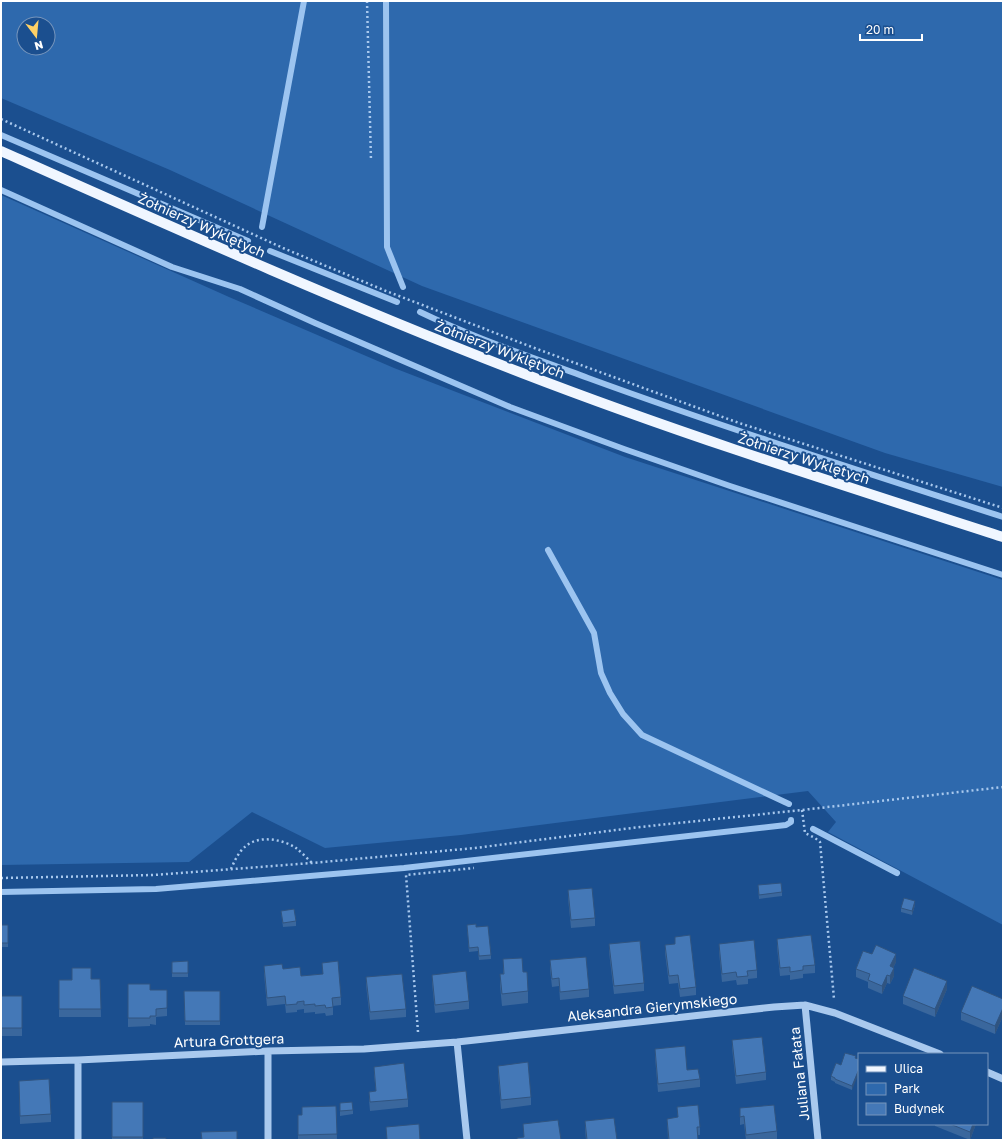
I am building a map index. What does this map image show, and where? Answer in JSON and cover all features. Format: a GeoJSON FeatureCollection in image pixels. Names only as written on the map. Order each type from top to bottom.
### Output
{"type":"FeatureCollection","features":[{"type":"Feature","properties":{"kind":"main road","name":"Żołnierzy Wyklętych"},"geometry":{"type":"LineString","coordinates":[[1,151],[321,293],[523,374],[636,416],[742,452],[1003,537]]}},
{"type":"Feature","properties":{"kind":"street","name":"Aleksandra Gierymskiego"},"geometry":{"type":"LineString","coordinates":[[457,1042],[774,1006],[805,1005],[835,1013],[937,1053]]}},
{"type":"Feature","properties":{"kind":"street","name":"Juliana Fałata"},"geometry":{"type":"LineString","coordinates":[[805,1005],[818,1140]]}},
{"type":"Feature","properties":{"kind":"street","name":"Artura Grottgera"},"geometry":{"type":"LineString","coordinates":[[1,1062],[268,1051],[364,1049],[457,1042]]}},
{"type":"Feature","properties":{"kind":"street"},"geometry":{"type":"LineString","coordinates":[[457,1042],[467,1140]]}},
{"type":"Feature","properties":{"kind":"street"},"geometry":{"type":"LineString","coordinates":[[268,1051],[268,1140]]}},
{"type":"Feature","properties":{"kind":"street"},"geometry":{"type":"LineString","coordinates":[[78,1060],[78,1140]]}},
{"type":"Feature","properties":{"kind":"street"},"geometry":{"type":"LineString","coordinates":[[988,1072],[1003,1078]]}},
{"type":"Feature","properties":{"kind":"path"},"geometry":{"type":"LineString","coordinates":[[368,1],[371,161]]}},
{"type":"Feature","properties":{"kind":"path"},"geometry":{"type":"LineString","coordinates":[[1,119],[283,248],[386,291],[739,423],[1003,508]]}},
{"type":"Feature","properties":{"kind":"path"},"geometry":{"type":"LineString","coordinates":[[1,878],[154,876],[312,863],[475,848],[640,827],[1003,787]]}},
{"type":"Feature","properties":{"kind":"path"},"geometry":{"type":"LineString","coordinates":[[802,810],[805,833],[820,842],[835,1013]]}},
{"type":"Feature","properties":{"kind":"path"},"geometry":{"type":"LineString","coordinates":[[230,870],[237,856],[245,846],[256,840],[279,842],[295,848],[312,863]]}},
{"type":"Feature","properties":{"kind":"path"},"geometry":{"type":"LineString","coordinates":[[419,1044],[406,875],[474,868]]}},
{"type":"Feature","properties":{"kind":"green space"},"geometry":{"type":"Polygon","coordinates":[[[1,1],[1003,1],[1003,487],[885,453],[422,286],[170,170],[1,98],[1,1]]]}},
{"type":"Feature","properties":{"kind":"green space"},"geometry":{"type":"Polygon","coordinates":[[[1,195],[229,297],[394,368],[625,457],[1003,580],[1003,925],[828,832],[836,822],[808,791],[461,835],[325,848],[252,812],[189,862],[1,865],[1,195]]]}},
{"type":"Feature","properties":{"kind":"building"},"geometry":{"type":"Polygon","coordinates":[[[781,883],[782,892],[759,895],[758,885],[781,883]]]}},
{"type":"Feature","properties":{"kind":"building"},"geometry":{"type":"Polygon","coordinates":[[[592,888],[595,918],[571,920],[568,890],[592,888]]]}},
{"type":"Feature","properties":{"kind":"building"},"geometry":{"type":"Polygon","coordinates":[[[904,898],[915,901],[912,911],[901,908],[904,898]]]}},
{"type":"Feature","properties":{"kind":"building"},"geometry":{"type":"Polygon","coordinates":[[[294,909],[296,921],[283,923],[281,911],[294,909]]]}},
{"type":"Feature","properties":{"kind":"building"},"geometry":{"type":"Polygon","coordinates":[[[476,924],[476,927],[488,926],[491,955],[479,956],[478,947],[469,948],[467,925],[476,924]]]}},
{"type":"Feature","properties":{"kind":"building"},"geometry":{"type":"Polygon","coordinates":[[[1,925],[8,925],[8,943],[1,943],[1,925]]]}},
{"type":"Feature","properties":{"kind":"building"},"geometry":{"type":"Polygon","coordinates":[[[690,935],[696,987],[680,989],[678,975],[669,976],[665,945],[675,944],[675,937],[690,935]]]}},
{"type":"Feature","properties":{"kind":"building"},"geometry":{"type":"Polygon","coordinates":[[[811,935],[815,965],[803,966],[803,970],[790,972],[790,967],[780,968],[777,939],[811,935]]]}},
{"type":"Feature","properties":{"kind":"building"},"geometry":{"type":"Polygon","coordinates":[[[754,940],[757,970],[747,971],[748,976],[737,977],[736,972],[722,974],[719,944],[754,940]]]}},
{"type":"Feature","properties":{"kind":"building"},"geometry":{"type":"Polygon","coordinates":[[[640,941],[644,983],[614,986],[609,944],[640,941]]]}},
{"type":"Feature","properties":{"kind":"building"},"geometry":{"type":"Polygon","coordinates":[[[876,945],[896,954],[890,966],[894,968],[890,976],[887,975],[882,986],[868,980],[870,974],[856,969],[863,951],[872,954],[876,945]]]}},
{"type":"Feature","properties":{"kind":"building"},"geometry":{"type":"Polygon","coordinates":[[[586,957],[589,989],[560,992],[559,978],[552,979],[550,960],[586,957]]]}},
{"type":"Feature","properties":{"kind":"building"},"geometry":{"type":"Polygon","coordinates":[[[522,958],[523,972],[527,972],[528,991],[502,994],[500,974],[504,974],[503,959],[522,958]]]}},
{"type":"Feature","properties":{"kind":"building"},"geometry":{"type":"Polygon","coordinates":[[[188,961],[188,973],[172,973],[172,962],[188,961]]]}},
{"type":"Feature","properties":{"kind":"building"},"geometry":{"type":"Polygon","coordinates":[[[338,961],[341,997],[332,998],[333,1007],[326,1008],[325,1005],[315,1006],[315,1004],[304,1005],[304,1001],[297,1002],[297,1004],[286,1005],[285,996],[267,998],[264,966],[282,964],[283,969],[300,967],[301,976],[323,974],[322,963],[338,961]]]}},
{"type":"Feature","properties":{"kind":"building"},"geometry":{"type":"Polygon","coordinates":[[[72,968],[91,968],[91,979],[100,979],[101,1009],[59,1009],[59,980],[72,980],[72,968]]]}},
{"type":"Feature","properties":{"kind":"building"},"geometry":{"type":"Polygon","coordinates":[[[914,968],[947,981],[935,1009],[903,996],[914,968]]]}},
{"type":"Feature","properties":{"kind":"building"},"geometry":{"type":"Polygon","coordinates":[[[466,971],[469,1001],[435,1005],[432,975],[466,971]]]}},
{"type":"Feature","properties":{"kind":"building"},"geometry":{"type":"Polygon","coordinates":[[[402,974],[406,1009],[370,1012],[366,977],[402,974]]]}},
{"type":"Feature","properties":{"kind":"building"},"geometry":{"type":"Polygon","coordinates":[[[128,984],[150,984],[150,990],[167,990],[167,1008],[156,1009],[156,1016],[150,1016],[150,1018],[128,1018],[128,984]]]}},
{"type":"Feature","properties":{"kind":"building"},"geometry":{"type":"Polygon","coordinates":[[[972,986],[1003,999],[1003,1008],[995,1026],[961,1012],[972,986]]]}},
{"type":"Feature","properties":{"kind":"building"},"geometry":{"type":"Polygon","coordinates":[[[184,991],[220,991],[220,1021],[185,1021],[184,991]]]}},
{"type":"Feature","properties":{"kind":"building"},"geometry":{"type":"Polygon","coordinates":[[[1,996],[22,996],[22,1028],[1,1028],[1,996]]]}},
{"type":"Feature","properties":{"kind":"building"},"geometry":{"type":"Polygon","coordinates":[[[762,1037],[766,1072],[736,1076],[732,1040],[762,1037]]]}},
{"type":"Feature","properties":{"kind":"building"},"geometry":{"type":"Polygon","coordinates":[[[685,1046],[687,1070],[698,1069],[700,1079],[658,1084],[655,1049],[685,1046]]]}},
{"type":"Feature","properties":{"kind":"building"},"geometry":{"type":"Polygon","coordinates":[[[845,1053],[856,1056],[855,1058],[858,1059],[858,1071],[852,1086],[831,1076],[836,1063],[841,1065],[845,1053]]]}},
{"type":"Feature","properties":{"kind":"building"},"geometry":{"type":"Polygon","coordinates":[[[528,1062],[531,1097],[501,1100],[498,1066],[528,1062]]]}},
{"type":"Feature","properties":{"kind":"building"},"geometry":{"type":"Polygon","coordinates":[[[404,1063],[408,1099],[370,1102],[369,1092],[376,1091],[374,1067],[404,1063]]]}},
{"type":"Feature","properties":{"kind":"building"},"geometry":{"type":"Polygon","coordinates":[[[49,1079],[51,1114],[20,1116],[19,1081],[49,1079]]]}},
{"type":"Feature","properties":{"kind":"building"},"geometry":{"type":"Polygon","coordinates":[[[112,1102],[143,1102],[143,1137],[112,1137],[112,1102]]]}},
{"type":"Feature","properties":{"kind":"building"},"geometry":{"type":"Polygon","coordinates":[[[352,1102],[353,1110],[340,1111],[340,1103],[352,1102]]]}},
{"type":"Feature","properties":{"kind":"building"},"geometry":{"type":"Polygon","coordinates":[[[698,1105],[700,1127],[697,1127],[698,1140],[669,1140],[667,1119],[678,1117],[677,1107],[698,1105]]]}},
{"type":"Feature","properties":{"kind":"building"},"geometry":{"type":"Polygon","coordinates":[[[774,1105],[777,1131],[746,1135],[744,1116],[740,1117],[740,1108],[774,1105]]]}},
{"type":"Feature","properties":{"kind":"building"},"geometry":{"type":"Polygon","coordinates":[[[336,1106],[337,1134],[298,1135],[298,1115],[302,1115],[302,1107],[336,1106]]]}},
{"type":"Feature","properties":{"kind":"building"},"geometry":{"type":"Polygon","coordinates":[[[614,1118],[617,1140],[587,1140],[585,1121],[614,1118]]]}},
{"type":"Feature","properties":{"kind":"building"},"geometry":{"type":"Polygon","coordinates":[[[558,1120],[561,1140],[517,1140],[517,1138],[524,1137],[523,1124],[558,1120]]]}},
{"type":"Feature","properties":{"kind":"building"},"geometry":{"type":"Polygon","coordinates":[[[419,1124],[420,1140],[387,1140],[386,1127],[419,1124]]]}},
{"type":"Feature","properties":{"kind":"building"},"geometry":{"type":"Polygon","coordinates":[[[952,1125],[973,1125],[970,1132],[952,1125]]]}},
{"type":"Feature","properties":{"kind":"building"},"geometry":{"type":"Polygon","coordinates":[[[237,1131],[237,1140],[202,1140],[201,1132],[237,1131]]]}},
{"type":"Feature","properties":{"kind":"building"},"geometry":{"type":"Polygon","coordinates":[[[153,1138],[166,1138],[166,1140],[153,1140],[153,1138]]]}},
{"type":"Feature","properties":{"kind":"waterway"},"geometry":{"type":"LineString","coordinates":[[262,227],[304,1]]}},
{"type":"Feature","properties":{"kind":"waterway"},"geometry":{"type":"LineString","coordinates":[[386,1],[387,247],[403,287]]}},
{"type":"Feature","properties":{"kind":"waterway"},"geometry":{"type":"LineString","coordinates":[[1,135],[248,241]]}},
{"type":"Feature","properties":{"kind":"waterway"},"geometry":{"type":"LineString","coordinates":[[1,190],[172,267],[240,289],[510,407],[730,486],[1003,575]]}},
{"type":"Feature","properties":{"kind":"waterway"},"geometry":{"type":"LineString","coordinates":[[270,251],[397,302]]}},
{"type":"Feature","properties":{"kind":"waterway"},"geometry":{"type":"LineString","coordinates":[[420,312],[482,339],[639,396],[1003,517]]}},
{"type":"Feature","properties":{"kind":"waterway"},"geometry":{"type":"LineString","coordinates":[[548,550],[594,633],[601,673],[610,693],[623,714],[642,735],[789,804]]}},
{"type":"Feature","properties":{"kind":"waterway"},"geometry":{"type":"LineString","coordinates":[[1,892],[156,889],[404,868],[786,825],[791,822],[791,820]]}},
{"type":"Feature","properties":{"kind":"waterway"},"geometry":{"type":"LineString","coordinates":[[813,829],[897,873]]}}]}
